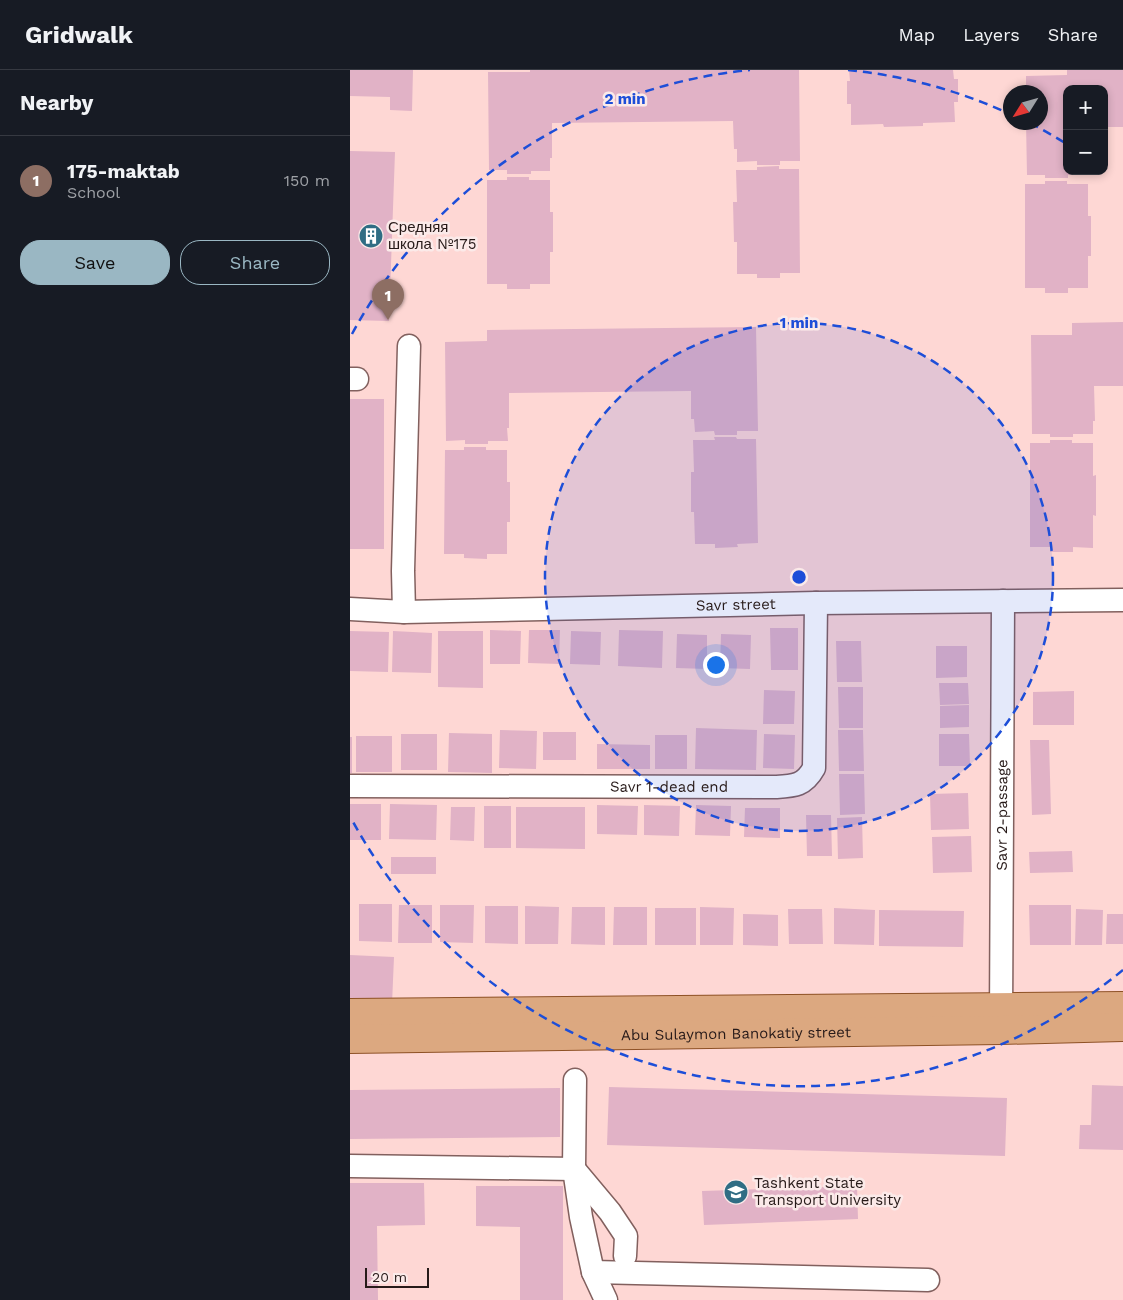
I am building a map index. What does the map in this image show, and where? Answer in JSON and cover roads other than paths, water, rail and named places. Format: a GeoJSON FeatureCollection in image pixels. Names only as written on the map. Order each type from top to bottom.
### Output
{"type":"FeatureCollection","features":[{"type":"Feature","properties":{"kind":"main road","name":"Abu Sulaymon Banokatiy street"},"geometry":{"type":"LineString","coordinates":[[350,1039],[1001,1018],[1123,1006]]}},
{"type":"Feature","properties":{"kind":"main road","name":"Abu Sulaymon Banokatiy street"},"geometry":{"type":"LineString","coordinates":[[350,1013],[1001,1018],[1123,1027]]}},
{"type":"Feature","properties":{"kind":"street"},"geometry":{"type":"LineString","coordinates":[[404,612],[403,571],[409,346]]}},
{"type":"Feature","properties":{"kind":"street","name":"Savr street"},"geometry":{"type":"LineString","coordinates":[[350,609],[404,612],[816,603],[1123,600]]}},
{"type":"Feature","properties":{"kind":"street","name":"Savr 2-passage"},"geometry":{"type":"LineString","coordinates":[[1001,1018],[1003,601]]}},
{"type":"Feature","properties":{"kind":"street","name":"Savr 1-dead end"},"geometry":{"type":"LineString","coordinates":[[350,786],[775,787],[792,786],[804,782],[814,768],[816,603]]}},
{"type":"Feature","properties":{"kind":"street"},"geometry":{"type":"LineString","coordinates":[[575,1080],[574,1169],[581,1217],[593,1272],[606,1300]]}},
{"type":"Feature","properties":{"kind":"street"},"geometry":{"type":"LineString","coordinates":[[350,1166],[574,1169],[610,1212],[626,1236],[625,1256]]}},
{"type":"Feature","properties":{"kind":"street"},"geometry":{"type":"LineString","coordinates":[[593,1272],[928,1280]]}},
{"type":"Feature","properties":{"kind":"place","name":"Средняя школа №175"},"geometry":{"type":"Point","coordinates":[371,236]}},
{"type":"Feature","properties":{"kind":"place","name":"175-maktab"},"geometry":{"type":"Point","coordinates":[388,320]}},
{"type":"Feature","properties":{"kind":"place","name":"Tashkent State Transport University"},"geometry":{"type":"Point","coordinates":[736,1192]}}]}
